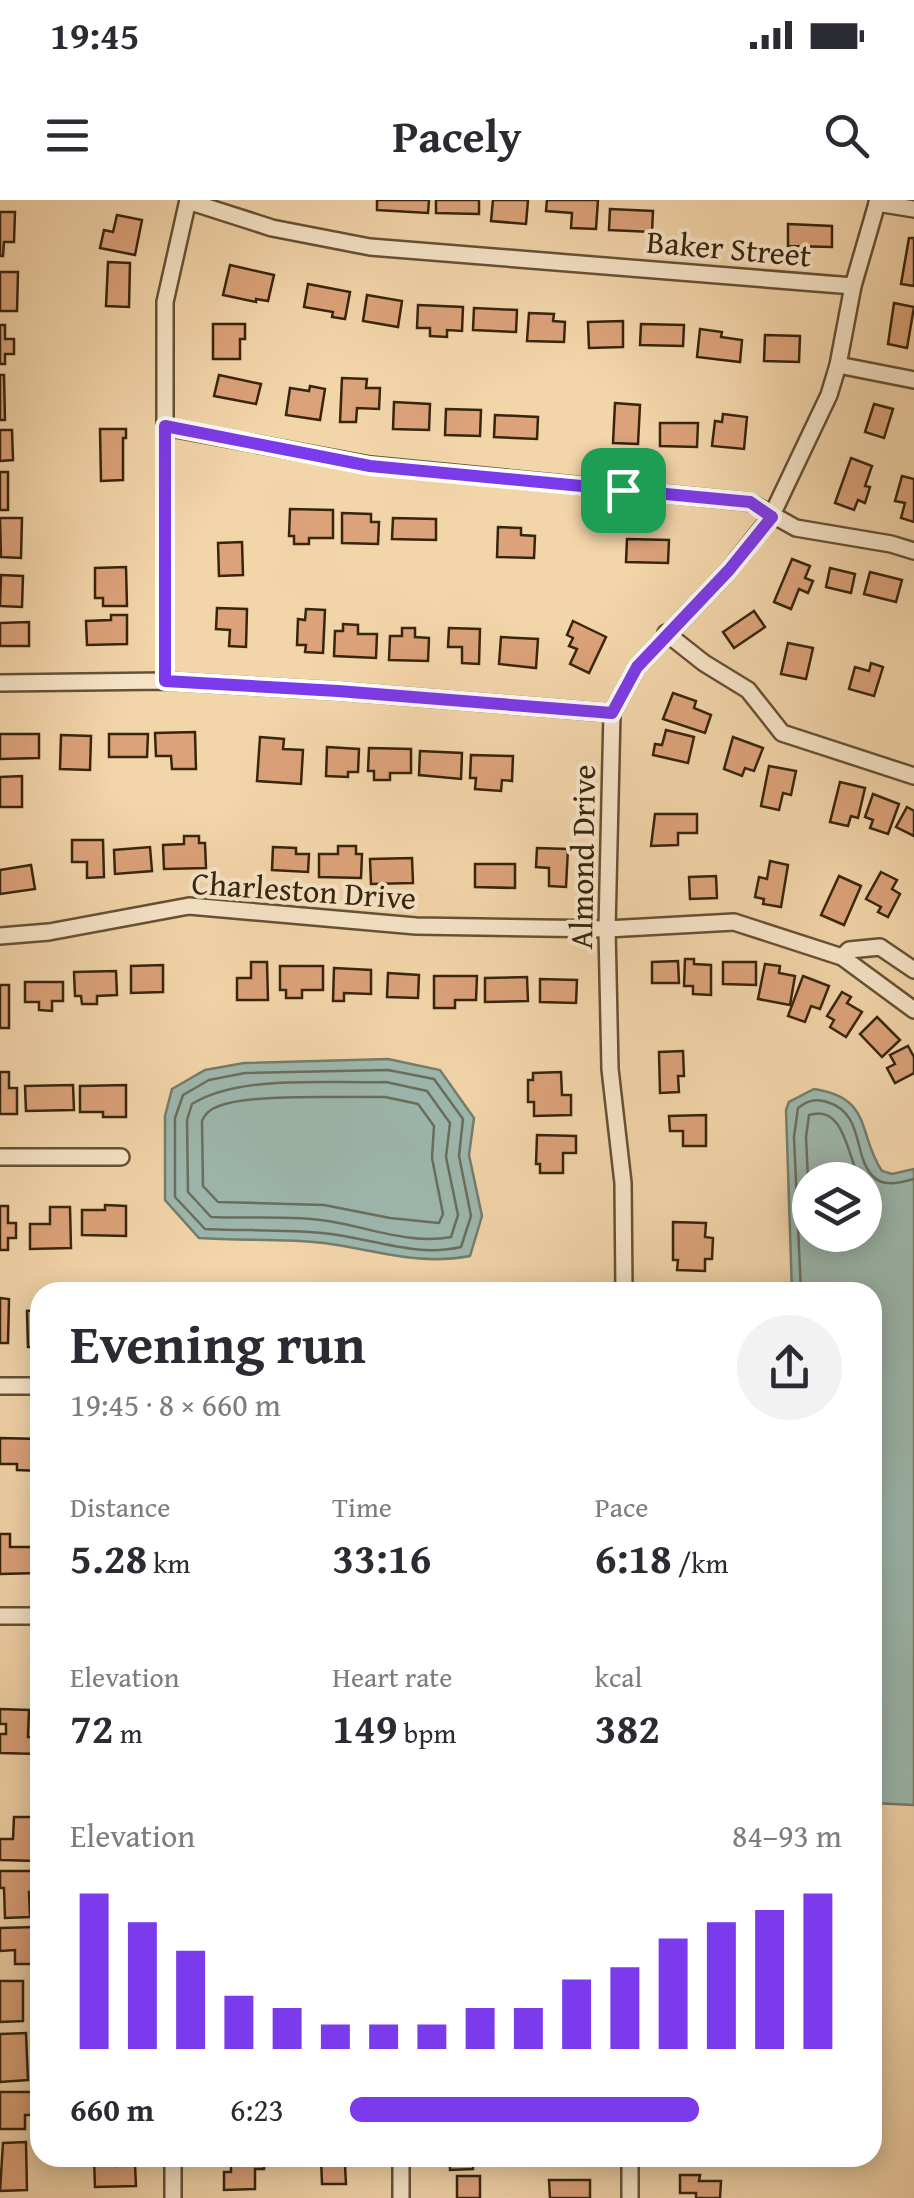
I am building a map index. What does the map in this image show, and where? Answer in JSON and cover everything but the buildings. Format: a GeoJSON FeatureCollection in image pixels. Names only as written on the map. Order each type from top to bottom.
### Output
{"type":"FeatureCollection","features":[{"type":"Feature","properties":{"kind":"street","name":"Baker Street"},"geometry":{"type":"LineString","coordinates":[[188,201],[272,228],[370,247],[853,286]]}},
{"type":"Feature","properties":{"kind":"street"},"geometry":{"type":"LineString","coordinates":[[165,681],[165,302],[188,201]]}},
{"type":"Feature","properties":{"kind":"street","name":"Almond Drive"},"geometry":{"type":"LineString","coordinates":[[624,1282],[623,1183],[610,1069],[607,929],[612,713],[637,667],[729,570],[772,517],[817,426],[838,365],[853,286],[877,202]]}},
{"type":"Feature","properties":{"kind":"street"},"geometry":{"type":"LineString","coordinates":[[877,202],[914,209]]}},
{"type":"Feature","properties":{"kind":"street"},"geometry":{"type":"LineString","coordinates":[[838,365],[914,380]]}},
{"type":"Feature","properties":{"kind":"street"},"geometry":{"type":"LineString","coordinates":[[165,426],[370,466],[750,502],[796,528],[914,551]]}},
{"type":"Feature","properties":{"kind":"street"},"geometry":{"type":"LineString","coordinates":[[666,633],[748,690],[782,733],[914,776]]}},
{"type":"Feature","properties":{"kind":"street"},"geometry":{"type":"LineString","coordinates":[[0,684],[165,681],[612,713]]}},
{"type":"Feature","properties":{"kind":"street","name":"Charleston Drive"},"geometry":{"type":"LineString","coordinates":[[0,936],[48,932],[189,906],[416,926],[607,929],[734,922],[842,957]]}},
{"type":"Feature","properties":{"kind":"street"},"geometry":{"type":"LineString","coordinates":[[914,970],[880,947],[849,950],[842,957],[914,1010]]}},
{"type":"Feature","properties":{"kind":"street"},"geometry":{"type":"LineString","coordinates":[[0,1157],[121,1157]]}},
{"type":"Feature","properties":{"kind":"street"},"geometry":{"type":"LineString","coordinates":[[0,1386],[30,1386]]}},
{"type":"Feature","properties":{"kind":"street"},"geometry":{"type":"LineString","coordinates":[[0,1616],[30,1616]]}},
{"type":"Feature","properties":{"kind":"street"},"geometry":{"type":"LineString","coordinates":[[173,2167],[173,2198]]}},
{"type":"Feature","properties":{"kind":"street"},"geometry":{"type":"LineString","coordinates":[[401,2167],[401,2198]]}},
{"type":"Feature","properties":{"kind":"street"},"geometry":{"type":"LineString","coordinates":[[630,2167],[630,2198]]}},
{"type":"Feature","properties":{"kind":"water"},"geometry":{"type":"Polygon","coordinates":[[[388,1059],[440,1070],[474,1118],[469,1155],[482,1216],[470,1256],[414,1258],[309,1241],[199,1238],[165,1200],[165,1116],[172,1089],[205,1070],[244,1063],[388,1059]]]}},
{"type":"Feature","properties":{"kind":"water"},"geometry":{"type":"Polygon","coordinates":[[[814,1089],[833,1094],[855,1109],[876,1162],[792,1162],[792,1252],[882,1252],[882,1171],[892,1174],[914,1169],[914,1805],[882,1803],[882,1282],[792,1282],[786,1110],[789,1102],[814,1089]]]}},
{"type":"Feature","properties":{"kind":"route"},"geometry":{"type":"LineString","coordinates":[[165,426],[370,466],[623,490],[750,502],[772,517],[729,570],[637,667],[612,713],[165,681],[165,426]]}}]}
